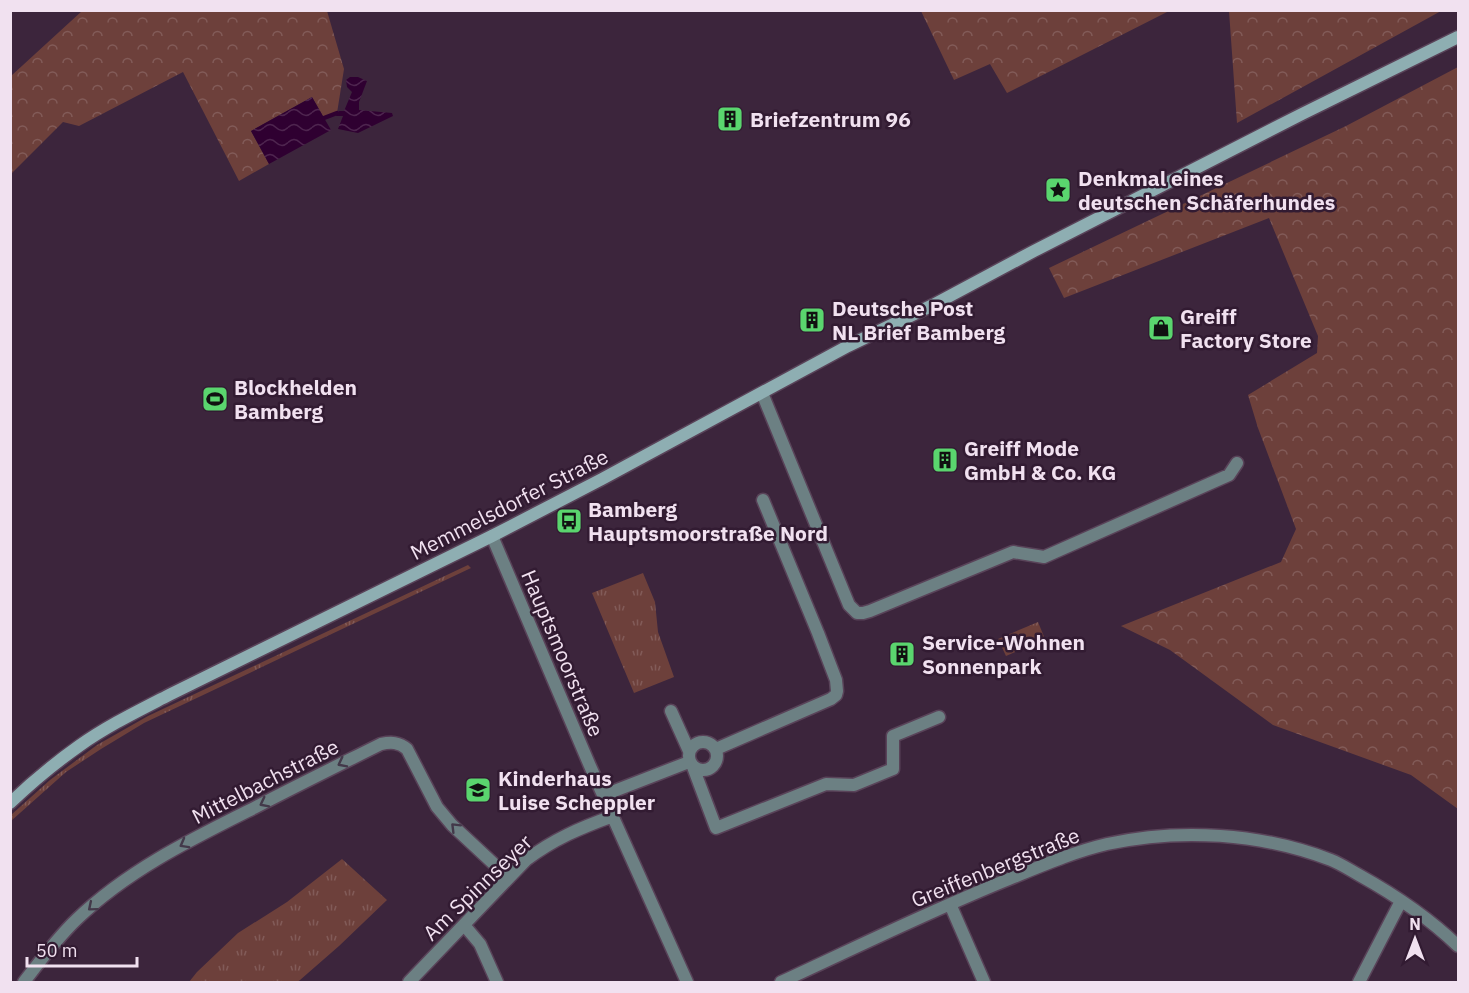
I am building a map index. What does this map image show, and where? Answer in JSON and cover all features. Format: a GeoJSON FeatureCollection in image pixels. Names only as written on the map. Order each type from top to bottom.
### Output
{"type":"FeatureCollection","features":[{"type":"Feature","properties":{"kind":"main road","name":"Memmelsdorfer Straße"},"geometry":{"type":"LineString","coordinates":[[10,803],[50,767],[80,746],[119,721],[169,694],[492,536],[848,346],[1292,119],[1458,37]]}},
{"type":"Feature","properties":{"kind":"street"},"geometry":{"type":"LineString","coordinates":[[762,393],[849,604],[857,613],[870,611],[1013,552],[1044,557],[1229,476],[1237,463]]}},
{"type":"Feature","properties":{"kind":"street"},"geometry":{"type":"LineString","coordinates":[[716,749],[831,699],[836,695],[838,686],[763,501]]}},
{"type":"Feature","properties":{"kind":"street","name":"Hauptsmoorstraße"},"geometry":{"type":"LineString","coordinates":[[492,536],[687,982]]}},
{"type":"Feature","properties":{"kind":"street"},"geometry":{"type":"LineString","coordinates":[[671,711],[716,828],[826,783],[854,785],[893,769],[893,736],[939,717]]}},
{"type":"Feature","properties":{"kind":"street","name":"Mittelbachstraße"},"geometry":{"type":"LineString","coordinates":[[24,982],[77,919],[138,871],[204,833],[381,744],[395,742],[407,749],[437,807],[452,825],[509,878]]}},
{"type":"Feature","properties":{"kind":"street"},"geometry":{"type":"LineString","coordinates":[[707,742],[716,749],[718,759],[709,770],[703,771],[691,760],[692,747],[698,743],[707,742]]}},
{"type":"Feature","properties":{"kind":"street"},"geometry":{"type":"LineString","coordinates":[[604,795],[691,760]]}},
{"type":"Feature","properties":{"kind":"street","name":"Am Spinnseyer"},"geometry":{"type":"LineString","coordinates":[[409,982],[526,860],[546,845],[613,816]]}},
{"type":"Feature","properties":{"kind":"street","name":"Greiffenbergstraße"},"geometry":{"type":"LineString","coordinates":[[781,982],[950,904],[1066,856],[1110,844],[1173,835],[1209,835],[1267,842],[1332,861],[1376,884],[1432,922],[1458,946]]}},
{"type":"Feature","properties":{"kind":"street"},"geometry":{"type":"LineString","coordinates":[[1359,982],[1401,901]]}},
{"type":"Feature","properties":{"kind":"street"},"geometry":{"type":"LineString","coordinates":[[950,904],[984,982]]}},
{"type":"Feature","properties":{"kind":"street"},"geometry":{"type":"LineString","coordinates":[[464,925],[480,944],[497,982]]}},
{"type":"Feature","properties":{"kind":"green space"},"geometry":{"type":"Polygon","coordinates":[[[1229,10],[1441,11],[1237,123],[1229,10]]]}},
{"type":"Feature","properties":{"kind":"green space"},"geometry":{"type":"Polygon","coordinates":[[[82,11],[327,11],[344,69],[337,113],[324,118],[312,97],[251,131],[269,164],[239,181],[183,72],[79,126],[63,122],[11,174],[11,76],[82,11]]]}},
{"type":"Feature","properties":{"kind":"green space"},"geometry":{"type":"Polygon","coordinates":[[[921,11],[1169,11],[1007,93],[990,64],[954,80],[921,11]]]}},
{"type":"Feature","properties":{"kind":"green space"},"geometry":{"type":"Polygon","coordinates":[[[1458,67],[1458,809],[1411,775],[1273,725],[1170,650],[1121,626],[1281,562],[1296,529],[1248,395],[1317,353],[1318,336],[1269,218],[1064,298],[1049,268],[1346,126],[1458,67]]]}},
{"type":"Feature","properties":{"kind":"green space"},"geometry":{"type":"Polygon","coordinates":[[[468,565],[471,568],[144,723],[66,772],[11,821],[11,815],[50,780],[97,745],[148,716],[468,565]]]}},
{"type":"Feature","properties":{"kind":"green space"},"geometry":{"type":"Polygon","coordinates":[[[643,573],[655,602],[658,632],[674,677],[634,693],[592,593],[643,573]]]}},
{"type":"Feature","properties":{"kind":"green space"},"geometry":{"type":"Polygon","coordinates":[[[1038,622],[1045,639],[1006,656],[998,639],[1038,622]]]}},
{"type":"Feature","properties":{"kind":"green space"},"geometry":{"type":"Polygon","coordinates":[[[342,859],[387,900],[300,980],[297,982],[189,982],[238,933],[287,902],[342,859]]]}},
{"type":"Feature","properties":{"kind":"water"},"geometry":{"type":"Polygon","coordinates":[[[350,77],[358,77],[367,81],[359,102],[359,110],[392,113],[393,116],[358,133],[338,129],[343,116],[336,116],[337,111],[344,111],[352,92],[347,87],[346,80],[350,77]]]}},
{"type":"Feature","properties":{"kind":"water"},"geometry":{"type":"Polygon","coordinates":[[[312,97],[331,130],[269,164],[251,131],[312,97]]]}},
{"type":"Feature","properties":{"kind":"waterway"},"geometry":{"type":"LineString","coordinates":[[324,118],[337,113]]}},
{"type":"Feature","properties":{"kind":"place","name":"Briefzentrum 96"},"geometry":{"type":"Point","coordinates":[730,119]}},
{"type":"Feature","properties":{"kind":"place","name":"Denkmal eines deutschen Schäferhundes"},"geometry":{"type":"Point","coordinates":[1058,190]}},
{"type":"Feature","properties":{"kind":"place","name":"Deutsche Post NL Brief Bamberg"},"geometry":{"type":"Point","coordinates":[812,320]}},
{"type":"Feature","properties":{"kind":"place","name":"Greiff Factory Store"},"geometry":{"type":"Point","coordinates":[1161,328]}},
{"type":"Feature","properties":{"kind":"place","name":"Blockhelden Bamberg"},"geometry":{"type":"Point","coordinates":[215,399]}},
{"type":"Feature","properties":{"kind":"place","name":"Greiff Mode GmbH & Co. KG"},"geometry":{"type":"Point","coordinates":[945,460]}},
{"type":"Feature","properties":{"kind":"place","name":"Bamberg Hauptsmoorstraße Nord"},"geometry":{"type":"Point","coordinates":[569,521]}},
{"type":"Feature","properties":{"kind":"place","name":"Service-Wohnen Sonnenpark"},"geometry":{"type":"Point","coordinates":[902,654]}},
{"type":"Feature","properties":{"kind":"place","name":"Kinderhaus Luise Scheppler"},"geometry":{"type":"Point","coordinates":[478,790]}}]}
